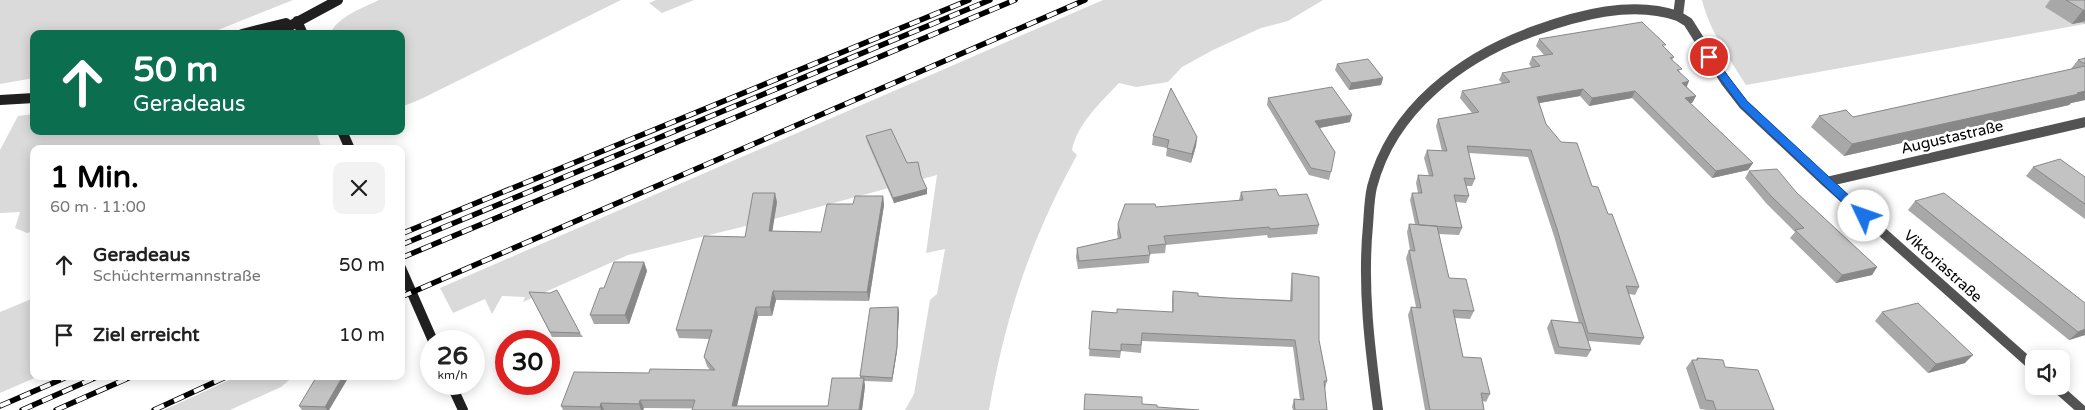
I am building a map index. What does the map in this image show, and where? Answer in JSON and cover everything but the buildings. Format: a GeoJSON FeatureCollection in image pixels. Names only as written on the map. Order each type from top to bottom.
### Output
{"type":"FeatureCollection","features":[{"type":"Feature","properties":{"kind":"main road"},"geometry":{"type":"LineString","coordinates":[[282,30],[338,0]]}},
{"type":"Feature","properties":{"kind":"main road"},"geometry":{"type":"LineString","coordinates":[[259,30],[297,21]]}},
{"type":"Feature","properties":{"kind":"main road"},"geometry":{"type":"LineString","coordinates":[[297,21],[301,30]]}},
{"type":"Feature","properties":{"kind":"main road"},"geometry":{"type":"LineString","coordinates":[[16,98],[30,93]]}},
{"type":"Feature","properties":{"kind":"main road"},"geometry":{"type":"LineString","coordinates":[[0,100],[30,98]]}},
{"type":"Feature","properties":{"kind":"main road"},"geometry":{"type":"LineString","coordinates":[[405,277],[428,330]]}},
{"type":"Feature","properties":{"kind":"main road"},"geometry":{"type":"LineString","coordinates":[[456,395],[463,410]]}},
{"type":"Feature","properties":{"kind":"street"},"geometry":{"type":"LineString","coordinates":[[1378,410],[1367,301],[1365,247],[1373,184],[1394,134],[1412,109],[1436,84],[1461,66],[1487,49],[1517,35],[1554,23],[1618,11],[1659,9],[1678,16],[1680,0]]}},
{"type":"Feature","properties":{"kind":"street","name":"Viktoriastraße"},"geometry":{"type":"LineString","coordinates":[[1678,16],[1688,22],[1726,82],[1743,104],[1826,182],[2025,359]]}},
{"type":"Feature","properties":{"kind":"street","name":"Augustastraße"},"geometry":{"type":"LineString","coordinates":[[1826,182],[2085,122]]}},
{"type":"Feature","properties":{"kind":"street"},"geometry":{"type":"LineString","coordinates":[[2066,395],[2082,410]]}},
{"type":"Feature","properties":{"kind":"shaded area"},"geometry":{"type":"Polygon","coordinates":[[[0,0],[293,0],[218,30],[30,30],[30,79],[0,84],[0,0]]]}},
{"type":"Feature","properties":{"kind":"shaded area"},"geometry":{"type":"Polygon","coordinates":[[[379,0],[621,0],[405,105],[405,30],[333,30],[345,17],[379,0]]]}},
{"type":"Feature","properties":{"kind":"shaded area"},"geometry":{"type":"Polygon","coordinates":[[[656,0],[694,0],[662,13],[649,3],[656,0]]]}},
{"type":"Feature","properties":{"kind":"shaded area"},"geometry":{"type":"Polygon","coordinates":[[[1103,0],[1323,0],[1288,21],[1261,28],[1213,50],[1182,67],[1168,82],[1136,87],[1119,83],[1098,105],[1079,131],[1072,150],[1077,155],[1060,187],[1033,248],[1003,342],[989,410],[905,410],[914,394],[930,300],[937,294],[945,249],[926,253],[937,175],[774,219],[628,255],[523,302],[525,297],[502,296],[492,314],[485,299],[453,313],[440,288],[1103,0]]]}},
{"type":"Feature","properties":{"kind":"shaded area"},"geometry":{"type":"Polygon","coordinates":[[[1702,0],[2085,0],[2085,24],[1746,85],[1715,34],[1702,0]]]}},
{"type":"Feature","properties":{"kind":"shaded area"},"geometry":{"type":"Polygon","coordinates":[[[30,114],[30,135],[317,135],[321,145],[30,145],[30,232],[27,233],[15,228],[20,212],[0,213],[0,150],[18,116],[30,114]]]}},
{"type":"Feature","properties":{"kind":"shaded area"},"geometry":{"type":"Polygon","coordinates":[[[30,300],[30,380],[0,393],[0,312],[30,300]]]}},
{"type":"Feature","properties":{"kind":"shaded area"},"geometry":{"type":"Polygon","coordinates":[[[229,380],[289,380],[281,387],[230,410],[164,410],[229,380]]]}},
{"type":"Feature","properties":{"kind":"railway"},"geometry":{"type":"LineString","coordinates":[[405,232],[969,0]]}},
{"type":"Feature","properties":{"kind":"railway"},"geometry":{"type":"LineString","coordinates":[[405,243],[990,0]]}},
{"type":"Feature","properties":{"kind":"railway"},"geometry":{"type":"LineString","coordinates":[[405,256],[1015,0]]}},
{"type":"Feature","properties":{"kind":"railway"},"geometry":{"type":"LineString","coordinates":[[405,295],[1085,0]]}},
{"type":"Feature","properties":{"kind":"railway"},"geometry":{"type":"LineString","coordinates":[[0,406],[60,380]]}},
{"type":"Feature","properties":{"kind":"railway"},"geometry":{"type":"LineString","coordinates":[[22,410],[90,380]]}},
{"type":"Feature","properties":{"kind":"railway"},"geometry":{"type":"LineString","coordinates":[[56,410],[124,380]]}},
{"type":"Feature","properties":{"kind":"railway"},"geometry":{"type":"LineString","coordinates":[[154,410],[219,380]]}},
{"type":"Feature","properties":{"kind":"route"},"geometry":{"type":"LineString","coordinates":[[1709,57],[1743,104],[1864,216]]}}]}
